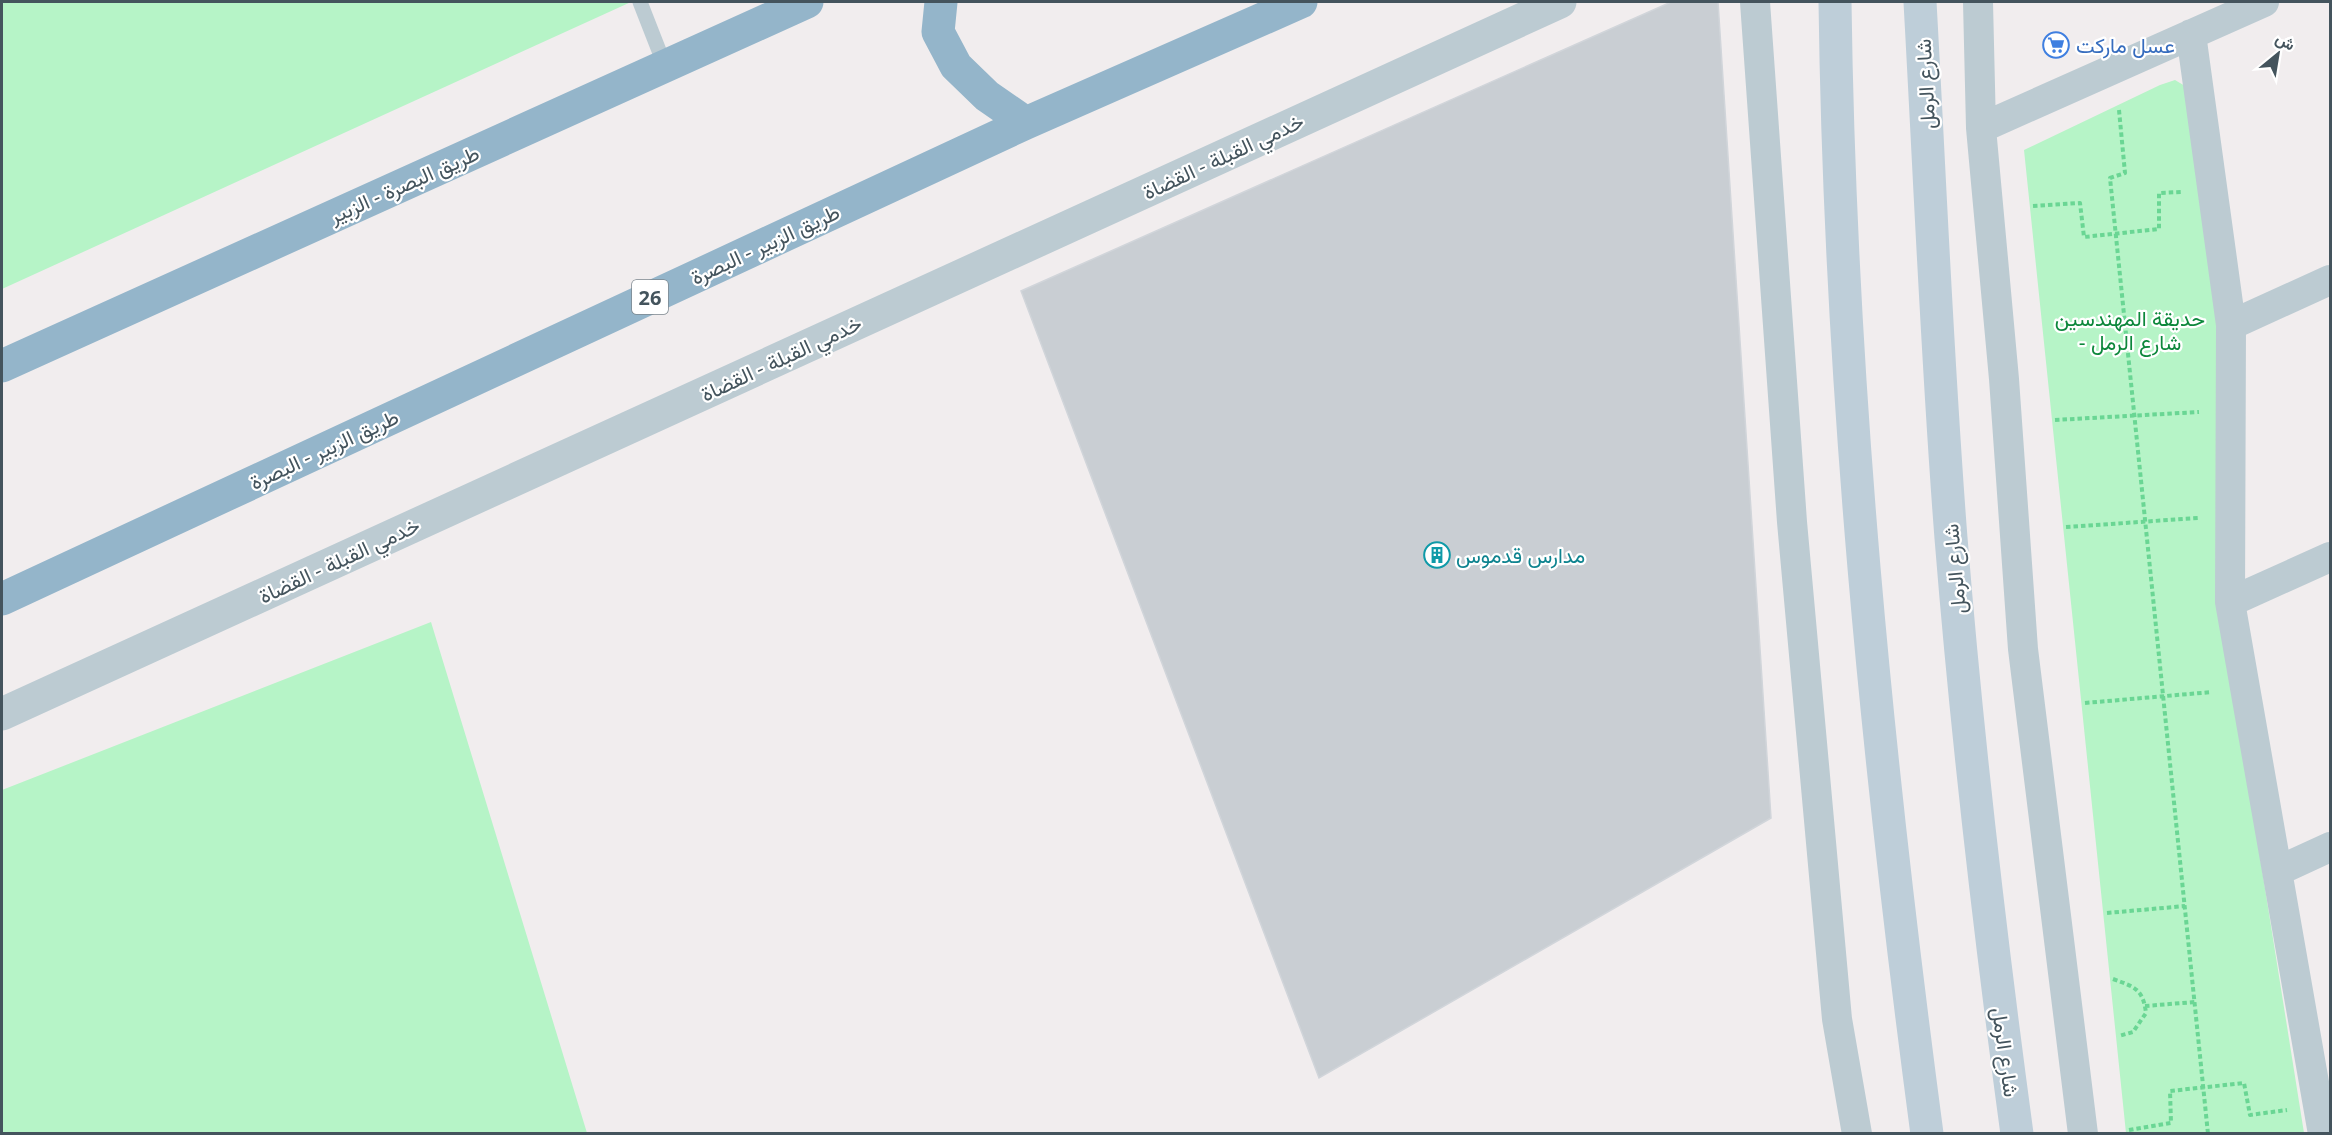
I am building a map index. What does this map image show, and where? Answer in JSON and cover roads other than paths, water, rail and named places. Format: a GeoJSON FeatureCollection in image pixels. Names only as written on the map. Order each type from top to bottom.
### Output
{"type":"FeatureCollection","features":[{"type":"Feature","properties":{"kind":"highway","name":"طريق البصرة - الزبير"},"geometry":{"type":"LineString","coordinates":[[2,366],[807,2]]}},
{"type":"Feature","properties":{"kind":"highway"},"geometry":{"type":"LineString","coordinates":[[941,2],[938,32],[956,66],[987,96],[1026,123]]}},
{"type":"Feature","properties":{"kind":"highway","name":"طريق الزبير - البصرة"},"geometry":{"type":"LineString","coordinates":[[2,599],[1026,123],[1302,2]]}},
{"type":"Feature","properties":{"kind":"main road"},"geometry":{"type":"LineString","coordinates":[[1835,2],[1839,159],[1861,545],[1883,779],[1904,965],[1927,1134]]}},
{"type":"Feature","properties":{"kind":"main road","name":"شارع الرمل"},"geometry":{"type":"LineString","coordinates":[[1920,2],[1937,329],[1951,538],[1970,747],[1992,944],[2017,1134]]}},
{"type":"Feature","properties":{"kind":"street","name":"خدمي القبلة - القضاة"},"geometry":{"type":"LineString","coordinates":[[2,714],[1560,2]]}},
{"type":"Feature","properties":{"kind":"street"},"geometry":{"type":"LineString","coordinates":[[1755,2],[1796,569],[1837,1019],[1857,1134]]}},
{"type":"Feature","properties":{"kind":"street"},"geometry":{"type":"LineString","coordinates":[[1978,2],[1981,128],[2004,379],[2023,649],[2083,1134]]}},
{"type":"Feature","properties":{"kind":"street"},"geometry":{"type":"LineString","coordinates":[[1981,128],[2264,2]]}},
{"type":"Feature","properties":{"kind":"street"},"geometry":{"type":"LineString","coordinates":[[2191,34],[2231,325],[2230,602],[2323,1134]]}},
{"type":"Feature","properties":{"kind":"street"},"geometry":{"type":"LineString","coordinates":[[2231,325],[2331,280]]}},
{"type":"Feature","properties":{"kind":"street"},"geometry":{"type":"LineString","coordinates":[[2230,602],[2331,557]]}},
{"type":"Feature","properties":{"kind":"street"},"geometry":{"type":"LineString","coordinates":[[2278,870],[2331,847]]}},
{"type":"Feature","properties":{"kind":"lane"},"geometry":{"type":"LineString","coordinates":[[640,2],[666,66]]}},
{"type":"Feature","properties":{"kind":"place","name":"عسل ماركت"},"geometry":{"type":"Point","coordinates":[2056,45]}},
{"type":"Feature","properties":{"kind":"place","name":"مدارس قدموس"},"geometry":{"type":"Point","coordinates":[1437,555]}},
{"type":"Feature","properties":{"kind":"park label","name":"حديقة المهندسين - شارع الرمل"},"geometry":{"type":"Point","coordinates":[2130,330]}}]}
